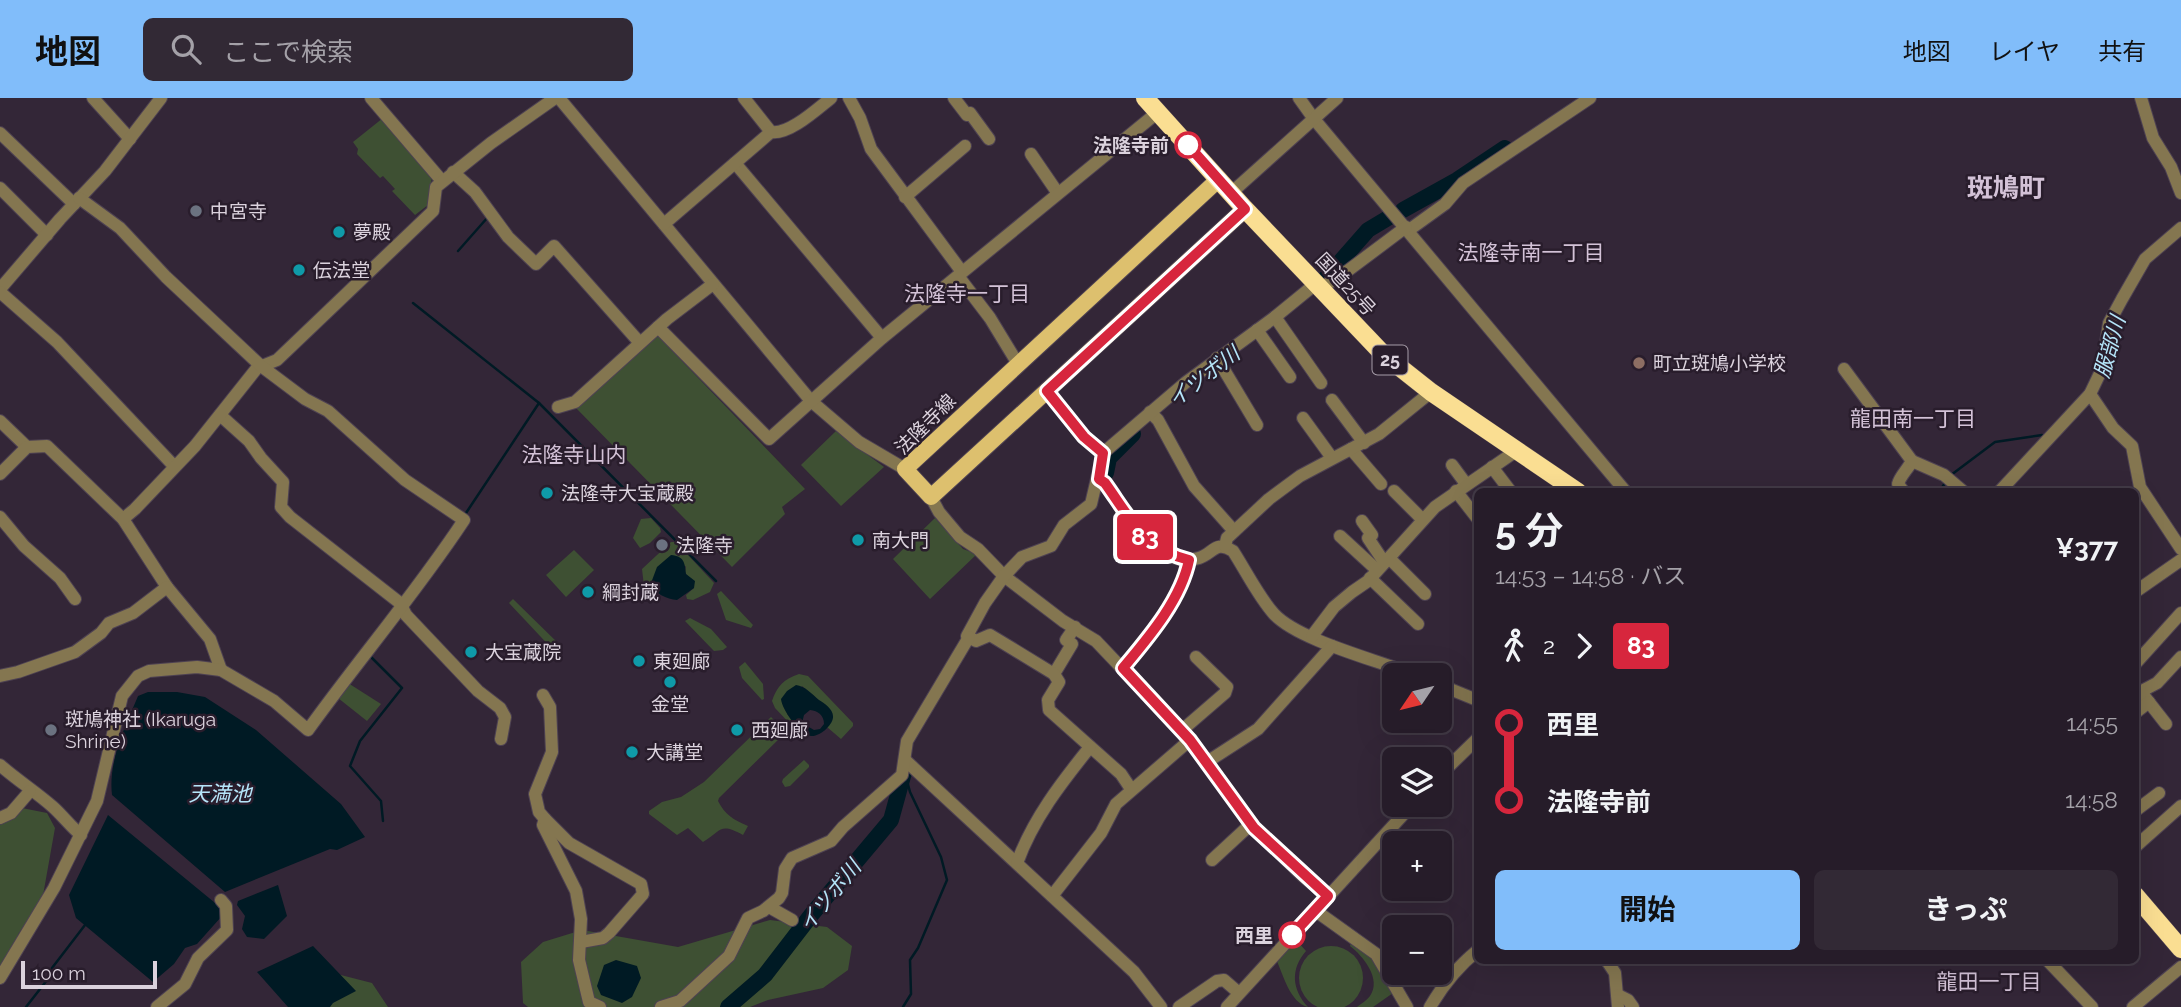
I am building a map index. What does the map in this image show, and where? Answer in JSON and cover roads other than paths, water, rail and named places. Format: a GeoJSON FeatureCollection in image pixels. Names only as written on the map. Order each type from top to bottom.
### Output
{"type":"FeatureCollection","features":[{"type":"Feature","properties":{"kind":"highway","name":"国道25号"},"geometry":{"type":"LineString","coordinates":[[1145,98],[1317,287],[1382,354],[1431,392],[1572,488]]}},
{"type":"Feature","properties":{"kind":"highway"},"geometry":{"type":"LineString","coordinates":[[2139,900],[2181,949]]}},
{"type":"Feature","properties":{"kind":"main road","name":"法隆寺線"},"geometry":{"type":"LineString","coordinates":[[931,497],[905,469],[1219,179]]}},
{"type":"Feature","properties":{"kind":"main road"},"geometry":{"type":"LineString","coordinates":[[931,497],[1245,209]]}},
{"type":"Feature","properties":{"kind":"street"},"geometry":{"type":"LineString","coordinates":[[93,98],[130,139]]}},
{"type":"Feature","properties":{"kind":"street"},"geometry":{"type":"LineString","coordinates":[[161,98],[105,172],[0,290],[66,351],[174,466]]}},
{"type":"Feature","properties":{"kind":"street"},"geometry":{"type":"LineString","coordinates":[[371,98],[442,181]]}},
{"type":"Feature","properties":{"kind":"street"},"geometry":{"type":"LineString","coordinates":[[744,98],[771,132],[780,133],[831,98]]}},
{"type":"Feature","properties":{"kind":"street"},"geometry":{"type":"LineString","coordinates":[[849,98],[860,118],[871,149],[905,197],[926,220],[1018,364]]}},
{"type":"Feature","properties":{"kind":"street"},"geometry":{"type":"LineString","coordinates":[[954,98],[967,115],[970,113],[989,139]]}},
{"type":"Feature","properties":{"kind":"street"},"geometry":{"type":"LineString","coordinates":[[1299,98],[1623,488]]}},
{"type":"Feature","properties":{"kind":"street"},"geometry":{"type":"LineString","coordinates":[[1231,193],[1337,98]]}},
{"type":"Feature","properties":{"kind":"street"},"geometry":{"type":"LineString","coordinates":[[661,1007],[680,1001],[729,956],[748,918],[769,907],[782,893],[785,869],[792,858],[831,841],[902,775],[907,741],[969,637],[967,636],[985,603],[1004,576],[1022,557],[1051,546],[1064,525],[1091,504],[1103,453],[1317,287],[1346,272],[1445,204],[1463,183],[1590,98]]}},
{"type":"Feature","properties":{"kind":"street"},"geometry":{"type":"LineString","coordinates":[[2141,98],[2153,138],[2171,167],[2181,193]]}},
{"type":"Feature","properties":{"kind":"street"},"geometry":{"type":"LineString","coordinates":[[122,519],[135,509],[195,446],[257,368],[277,360],[433,211],[436,187],[442,181],[558,99],[811,401],[859,442],[905,469]]}},
{"type":"Feature","properties":{"kind":"street"},"geometry":{"type":"LineString","coordinates":[[658,327],[769,439],[882,338],[1158,111]]}},
{"type":"Feature","properties":{"kind":"street"},"geometry":{"type":"LineString","coordinates":[[664,224],[771,132]]}},
{"type":"Feature","properties":{"kind":"street"},"geometry":{"type":"LineString","coordinates":[[0,133],[77,201],[120,228],[166,277],[261,366],[305,399],[328,411],[405,480],[464,520],[404,607],[371,645],[308,730],[274,701],[221,670],[164,668],[138,676],[129,684],[122,696],[97,800],[54,888],[0,978]]}},
{"type":"Feature","properties":{"kind":"street"},"geometry":{"type":"LineString","coordinates":[[905,197],[950,153],[965,146]]}},
{"type":"Feature","properties":{"kind":"street"},"geometry":{"type":"LineString","coordinates":[[1031,154],[1058,192]]}},
{"type":"Feature","properties":{"kind":"street"},"geometry":{"type":"LineString","coordinates":[[735,163],[882,338]]}},
{"type":"Feature","properties":{"kind":"street"},"geometry":{"type":"LineString","coordinates":[[455,173],[480,198],[508,237],[536,264],[554,246],[640,343]]}},
{"type":"Feature","properties":{"kind":"street"},"geometry":{"type":"LineString","coordinates":[[0,188],[47,235]]}},
{"type":"Feature","properties":{"kind":"street"},"geometry":{"type":"LineString","coordinates":[[2003,488],[2092,397],[2102,369],[2109,323],[2145,259],[2181,228]]}},
{"type":"Feature","properties":{"kind":"street"},"geometry":{"type":"LineString","coordinates":[[558,407],[575,402],[658,327],[713,284]]}},
{"type":"Feature","properties":{"kind":"street"},"geometry":{"type":"LineString","coordinates":[[1276,319],[1321,383]]}},
{"type":"Feature","properties":{"kind":"street"},"geometry":{"type":"LineString","coordinates":[[1258,332],[1290,377]]}},
{"type":"Feature","properties":{"kind":"street"},"geometry":{"type":"LineString","coordinates":[[1219,361],[1257,425]]}},
{"type":"Feature","properties":{"kind":"street"},"geometry":{"type":"LineString","coordinates":[[1844,369],[1912,461],[1944,475],[1959,488]]}},
{"type":"Feature","properties":{"kind":"street"},"geometry":{"type":"LineString","coordinates":[[1047,391],[1084,437],[1103,453]]}},
{"type":"Feature","properties":{"kind":"street"},"geometry":{"type":"LineString","coordinates":[[1225,546],[1227,538],[1269,499],[1300,476],[1379,434],[1431,392]]}},
{"type":"Feature","properties":{"kind":"street"},"geometry":{"type":"LineString","coordinates":[[2092,397],[2113,428],[2132,446],[2140,486],[2181,549]]}},
{"type":"Feature","properties":{"kind":"street"},"geometry":{"type":"LineString","coordinates":[[1332,400],[1364,443]]}},
{"type":"Feature","properties":{"kind":"street"},"geometry":{"type":"LineString","coordinates":[[220,415],[249,441],[283,482],[281,507],[290,517],[404,607],[406,615],[478,691],[500,708],[505,717],[501,739]]}},
{"type":"Feature","properties":{"kind":"street"},"geometry":{"type":"LineString","coordinates":[[1152,415],[1194,486],[1234,531]]}},
{"type":"Feature","properties":{"kind":"street"},"geometry":{"type":"LineString","coordinates":[[1303,418],[1332,458]]}},
{"type":"Feature","properties":{"kind":"street"},"geometry":{"type":"LineString","coordinates":[[0,421],[27,447]]}},
{"type":"Feature","properties":{"kind":"street"},"geometry":{"type":"LineString","coordinates":[[0,474],[27,447],[47,446],[122,519],[167,587],[210,639],[221,670]]}},
{"type":"Feature","properties":{"kind":"street"},"geometry":{"type":"LineString","coordinates":[[1351,449],[1381,484]]}},
{"type":"Feature","properties":{"kind":"street"},"geometry":{"type":"LineString","coordinates":[[1312,636],[1335,607],[1380,567],[1422,519],[1461,487],[1516,451]]}},
{"type":"Feature","properties":{"kind":"street"},"geometry":{"type":"LineString","coordinates":[[1901,488],[1899,479],[1912,461]]}},
{"type":"Feature","properties":{"kind":"street"},"geometry":{"type":"LineString","coordinates":[[1452,465],[1474,512]]}},
{"type":"Feature","properties":{"kind":"street"},"geometry":{"type":"LineString","coordinates":[[1492,467],[1508,488]]}},
{"type":"Feature","properties":{"kind":"street"},"geometry":{"type":"LineString","coordinates":[[1099,479],[1154,546],[1173,556],[1189,560],[1202,557],[1218,546],[1225,546],[1233,551],[1272,612],[1292,628],[1382,664]]}},
{"type":"Feature","properties":{"kind":"street"},"geometry":{"type":"LineString","coordinates":[[1394,492],[1422,519]]}},
{"type":"Feature","properties":{"kind":"street"},"geometry":{"type":"LineString","coordinates":[[931,497],[939,512],[960,537],[978,548],[1004,576],[1096,641],[1123,668],[1207,762],[1251,824],[1303,876],[1328,896]]}},
{"type":"Feature","properties":{"kind":"street"},"geometry":{"type":"LineString","coordinates":[[0,517],[24,546],[60,578],[75,599]]}},
{"type":"Feature","properties":{"kind":"street"},"geometry":{"type":"LineString","coordinates":[[1362,521],[1372,535],[1368,538],[1380,567],[1418,624]]}},
{"type":"Feature","properties":{"kind":"street"},"geometry":{"type":"LineString","coordinates":[[1340,536],[1380,567],[1425,594]]}},
{"type":"Feature","properties":{"kind":"street"},"geometry":{"type":"LineString","coordinates":[[1123,668],[1159,624],[1187,571],[1189,560]]}},
{"type":"Feature","properties":{"kind":"street"},"geometry":{"type":"LineString","coordinates":[[2139,589],[2181,561]]}},
{"type":"Feature","properties":{"kind":"street"},"geometry":{"type":"LineString","coordinates":[[0,676],[18,673],[44,661],[75,652],[109,624],[132,613],[167,587]]}},
{"type":"Feature","properties":{"kind":"street"},"geometry":{"type":"LineString","coordinates":[[2139,660],[2181,613]]}},
{"type":"Feature","properties":{"kind":"street"},"geometry":{"type":"LineString","coordinates":[[1054,674],[1072,645],[1066,640],[1075,627]]}},
{"type":"Feature","properties":{"kind":"street"},"geometry":{"type":"LineString","coordinates":[[969,637],[976,641],[990,635],[1054,674],[1059,682],[1048,701],[1049,710],[1121,774],[1131,789]]}},
{"type":"Feature","properties":{"kind":"street"},"geometry":{"type":"LineString","coordinates":[[1207,762],[1258,729],[1332,646]]}},
{"type":"Feature","properties":{"kind":"street"},"geometry":{"type":"LineString","coordinates":[[1052,896],[1101,833],[1116,804],[1225,693],[1227,687],[1196,657]]}},
{"type":"Feature","properties":{"kind":"street"},"geometry":{"type":"LineString","coordinates":[[2166,724],[2141,695],[2157,683],[2181,657]]}},
{"type":"Feature","properties":{"kind":"street"},"geometry":{"type":"LineString","coordinates":[[1452,690],[1474,698]]}},
{"type":"Feature","properties":{"kind":"street"},"geometry":{"type":"LineString","coordinates":[[544,695],[550,707],[552,752],[535,794],[539,812],[569,843],[641,884],[644,889],[643,894],[609,933],[603,938],[581,942]]}},
{"type":"Feature","properties":{"kind":"street"},"geometry":{"type":"LineString","coordinates":[[1452,763],[1474,742]]}},
{"type":"Feature","properties":{"kind":"street"},"geometry":{"type":"LineString","coordinates":[[1017,863],[1024,845],[1057,788],[1090,747]]}},
{"type":"Feature","properties":{"kind":"street"},"geometry":{"type":"LineString","coordinates":[[905,760],[1135,972],[1161,1007]]}},
{"type":"Feature","properties":{"kind":"street"},"geometry":{"type":"LineString","coordinates":[[0,765],[55,808],[65,822],[81,835]]}},
{"type":"Feature","properties":{"kind":"street"},"geometry":{"type":"LineString","coordinates":[[0,818],[11,813],[30,791]]}},
{"type":"Feature","properties":{"kind":"street"},"geometry":{"type":"LineString","coordinates":[[2139,808],[2159,793]]}},
{"type":"Feature","properties":{"kind":"street"},"geometry":{"type":"LineString","coordinates":[[2139,843],[2181,806]]}},
{"type":"Feature","properties":{"kind":"street"},"geometry":{"type":"LineString","coordinates":[[1227,1007],[1401,817]]}},
{"type":"Feature","properties":{"kind":"street"},"geometry":{"type":"LineString","coordinates":[[545,819],[543,825],[576,891],[582,919],[579,960],[586,995],[589,1002],[600,1007]]}},
{"type":"Feature","properties":{"kind":"street"},"geometry":{"type":"LineString","coordinates":[[1212,860],[1251,824]]}},
{"type":"Feature","properties":{"kind":"street"},"geometry":{"type":"LineString","coordinates":[[158,1007],[185,985],[198,958],[227,930],[226,906],[221,900]]}},
{"type":"Feature","properties":{"kind":"street"},"geometry":{"type":"LineString","coordinates":[[769,907],[792,920]]}},
{"type":"Feature","properties":{"kind":"street"},"geometry":{"type":"LineString","coordinates":[[1316,911],[1376,954],[1408,1007]]}},
{"type":"Feature","properties":{"kind":"street"},"geometry":{"type":"LineString","coordinates":[[1430,1007],[1443,985],[1462,962],[1474,953]]}},
{"type":"Feature","properties":{"kind":"street"},"geometry":{"type":"LineString","coordinates":[[1609,964],[1615,973],[1618,1001],[1628,1000],[1633,1007]]}},
{"type":"Feature","properties":{"kind":"street"},"geometry":{"type":"LineString","coordinates":[[2051,964],[2092,1007]]}},
{"type":"Feature","properties":{"kind":"street"},"geometry":{"type":"LineString","coordinates":[[2133,1007],[2181,967]]}},
{"type":"Feature","properties":{"kind":"street"},"geometry":{"type":"LineString","coordinates":[[1179,1007],[1217,981],[1224,980],[1239,993]]}},
{"type":"Feature","properties":{"kind":"water"},"geometry":{"type":"Polygon","coordinates":[[[671,555],[681,559],[686,574],[695,581],[694,588],[677,600],[661,595],[651,583],[657,567],[671,555]]]}},
{"type":"Feature","properties":{"kind":"water"},"geometry":{"type":"Polygon","coordinates":[[[799,686],[826,705],[833,716],[829,726],[815,736],[802,731],[782,704],[781,699],[787,691],[799,686]],[[810,710],[804,715],[802,723],[814,730],[820,729],[824,724],[823,718],[810,710]]]}},
{"type":"Feature","properties":{"kind":"water","name":"天満池"},"geometry":{"type":"Polygon","coordinates":[[[148,692],[177,692],[205,697],[256,730],[341,804],[365,837],[225,892],[112,795],[111,782],[119,744],[138,696],[148,692]]]}},
{"type":"Feature","properties":{"kind":"water"},"geometry":{"type":"Polygon","coordinates":[[[108,815],[220,907],[222,916],[197,944],[185,948],[174,964],[153,982],[76,918],[69,895],[108,815]]]}},
{"type":"Feature","properties":{"kind":"water"},"geometry":{"type":"Polygon","coordinates":[[[278,885],[287,916],[264,939],[247,937],[242,929],[245,916],[237,905],[238,901],[278,885]]]}},
{"type":"Feature","properties":{"kind":"water"},"geometry":{"type":"Polygon","coordinates":[[[313,946],[356,991],[330,1007],[288,1007],[257,972],[313,946]]]}},
{"type":"Feature","properties":{"kind":"water"},"geometry":{"type":"Polygon","coordinates":[[[616,960],[637,966],[641,978],[632,997],[622,1003],[601,995],[597,986],[604,965],[616,960]]]}},
{"type":"Feature","properties":{"kind":"waterway","name":"イツボ川"},"geometry":{"type":"LineString","coordinates":[[1403,210],[1457,180],[1505,148]]}},
{"type":"Feature","properties":{"kind":"waterway"},"geometry":{"type":"LineString","coordinates":[[458,251],[488,217]]}},
{"type":"Feature","properties":{"kind":"waterway","name":"イツボ川"},"geometry":{"type":"LineString","coordinates":[[1325,279],[1368,230],[1388,218]]}},
{"type":"Feature","properties":{"kind":"waterway"},"geometry":{"type":"LineString","coordinates":[[413,303],[539,403],[466,513]]}},
{"type":"Feature","properties":{"kind":"waterway"},"geometry":{"type":"LineString","coordinates":[[539,403],[716,581]]}},
{"type":"Feature","properties":{"kind":"waterway","name":"イツボ川"},"geometry":{"type":"LineString","coordinates":[[1106,473],[1109,458],[1133,434]]}},
{"type":"Feature","properties":{"kind":"waterway","name":"服部川"},"geometry":{"type":"LineString","coordinates":[[1951,475],[1995,442],[2042,435]]}},
{"type":"Feature","properties":{"kind":"waterway","name":"服部川"},"geometry":{"type":"LineString","coordinates":[[1942,488],[1945,483]]}},
{"type":"Feature","properties":{"kind":"waterway"},"geometry":{"type":"LineString","coordinates":[[370,656],[402,688],[360,741],[350,766],[381,801],[383,821]]}},
{"type":"Feature","properties":{"kind":"waterway","name":"イツボ川"},"geometry":{"type":"LineString","coordinates":[[728,1007],[765,975],[891,820],[905,769]]}},
{"type":"Feature","properties":{"kind":"waterway"},"geometry":{"type":"LineString","coordinates":[[903,1007],[911,994],[910,960],[918,948],[947,880],[941,857],[910,792],[906,777]]}},
{"type":"Feature","properties":{"kind":"waterway"},"geometry":{"type":"LineString","coordinates":[[26,1007],[85,925]]}},
{"type":"Feature","properties":{"kind":"place","name":"法隆寺前"},"geometry":{"type":"Point","coordinates":[1188,145]}},
{"type":"Feature","properties":{"kind":"place","name":"中宮寺"},"geometry":{"type":"Point","coordinates":[196,211]}},
{"type":"Feature","properties":{"kind":"place","name":"夢殿"},"geometry":{"type":"Point","coordinates":[339,232]}},
{"type":"Feature","properties":{"kind":"place","name":"伝法堂"},"geometry":{"type":"Point","coordinates":[299,270]}},
{"type":"Feature","properties":{"kind":"place","name":"町立斑鳩小学校"},"geometry":{"type":"Point","coordinates":[1639,363]}},
{"type":"Feature","properties":{"kind":"place","name":"法隆寺大宝蔵殿"},"geometry":{"type":"Point","coordinates":[547,493]}},
{"type":"Feature","properties":{"kind":"place","name":"南大門"},"geometry":{"type":"Point","coordinates":[858,540]}},
{"type":"Feature","properties":{"kind":"place","name":"法隆寺"},"geometry":{"type":"Point","coordinates":[662,545]}},
{"type":"Feature","properties":{"kind":"place","name":"綱封蔵"},"geometry":{"type":"Point","coordinates":[588,592]}},
{"type":"Feature","properties":{"kind":"place","name":"大宝蔵院"},"geometry":{"type":"Point","coordinates":[471,652]}},
{"type":"Feature","properties":{"kind":"place","name":"東廻廊"},"geometry":{"type":"Point","coordinates":[639,661]}},
{"type":"Feature","properties":{"kind":"place","name":"金堂"},"geometry":{"type":"Point","coordinates":[670,682]}},
{"type":"Feature","properties":{"kind":"place","name":"斑鳩神社 (Ikaruga Shrine)"},"geometry":{"type":"Point","coordinates":[51,730]}},
{"type":"Feature","properties":{"kind":"place","name":"西廻廊"},"geometry":{"type":"Point","coordinates":[737,730]}},
{"type":"Feature","properties":{"kind":"place","name":"大講堂"},"geometry":{"type":"Point","coordinates":[632,752]}},
{"type":"Feature","properties":{"kind":"place","name":"西里"},"geometry":{"type":"Point","coordinates":[1292,935]}},
{"type":"Feature","properties":{"kind":"district","name":"斑鳩町"},"geometry":{"type":"Point","coordinates":[2006,188]}},
{"type":"Feature","properties":{"kind":"district","name":"法隆寺南一丁目"},"geometry":{"type":"Point","coordinates":[1531,253]}},
{"type":"Feature","properties":{"kind":"district","name":"法隆寺一丁目"},"geometry":{"type":"Point","coordinates":[967,294]}},
{"type":"Feature","properties":{"kind":"district","name":"龍田南一丁目"},"geometry":{"type":"Point","coordinates":[1913,419]}},
{"type":"Feature","properties":{"kind":"district","name":"法隆寺山内"},"geometry":{"type":"Point","coordinates":[574,455]}},
{"type":"Feature","properties":{"kind":"district","name":"龍田一丁目"},"geometry":{"type":"Point","coordinates":[1989,982]}}]}
